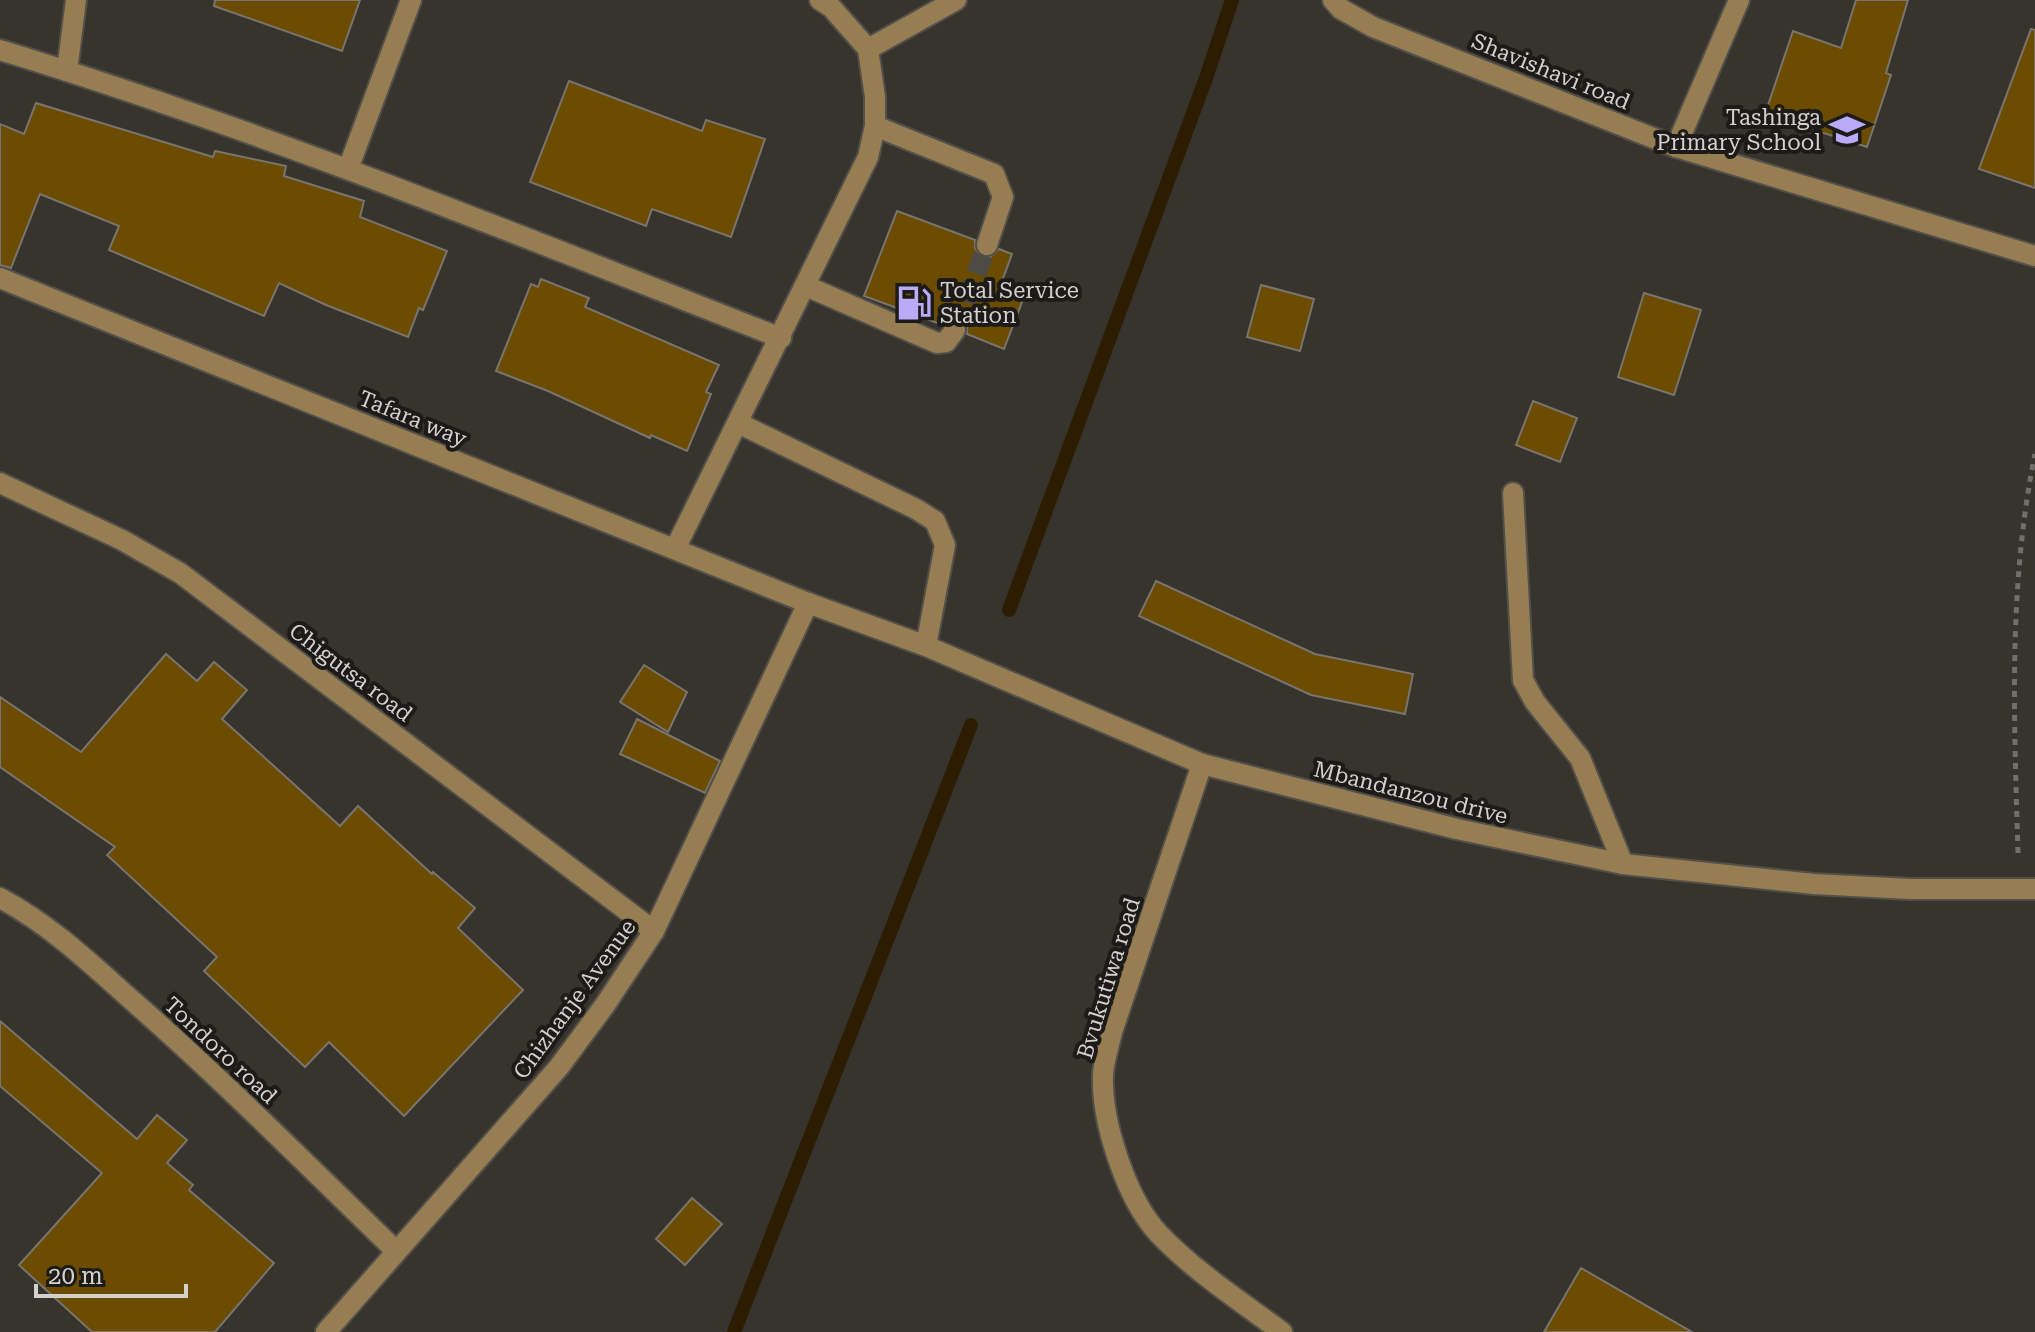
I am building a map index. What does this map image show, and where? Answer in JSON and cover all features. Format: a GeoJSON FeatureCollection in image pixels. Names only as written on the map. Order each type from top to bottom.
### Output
{"type":"FeatureCollection","features":[{"type":"Feature","properties":{"kind":"street"},"geometry":{"type":"LineString","coordinates":[[67,71],[76,0]]}},
{"type":"Feature","properties":{"kind":"street"},"geometry":{"type":"LineString","coordinates":[[348,169],[411,0]]}},
{"type":"Feature","properties":{"kind":"street"},"geometry":{"type":"LineString","coordinates":[[675,549],[868,157],[875,126],[875,97],[868,49],[831,7],[820,0]]}},
{"type":"Feature","properties":{"kind":"street"},"geometry":{"type":"LineString","coordinates":[[868,49],[956,0]]}},
{"type":"Feature","properties":{"kind":"street","name":"Shavishavi road"},"geometry":{"type":"LineString","coordinates":[[1333,0],[1341,9],[1373,27],[1676,147],[2035,256]]}},
{"type":"Feature","properties":{"kind":"street"},"geometry":{"type":"LineString","coordinates":[[1676,147],[1739,0]]}},
{"type":"Feature","properties":{"kind":"street"},"geometry":{"type":"LineString","coordinates":[[0,50],[348,169],[781,338]]}},
{"type":"Feature","properties":{"kind":"street"},"geometry":{"type":"LineString","coordinates":[[875,126],[994,174],[1003,197],[987,245]]}},
{"type":"Feature","properties":{"kind":"street","name":"Tafara way"},"geometry":{"type":"LineString","coordinates":[[0,278],[808,603]]}},
{"type":"Feature","properties":{"kind":"street"},"geometry":{"type":"LineString","coordinates":[[806,286],[937,343],[946,342],[955,330]]}},
{"type":"Feature","properties":{"kind":"street"},"geometry":{"type":"LineString","coordinates":[[738,423],[935,521],[945,545],[926,646]]}},
{"type":"Feature","properties":{"kind":"street","name":"Chigutsa road"},"geometry":{"type":"LineString","coordinates":[[0,483],[122,540],[180,573],[654,931]]}},
{"type":"Feature","properties":{"kind":"street"},"geometry":{"type":"LineString","coordinates":[[1513,493],[1523,680],[1535,702],[1580,758],[1623,864]]}},
{"type":"Feature","properties":{"kind":"street","name":"Mbandanzou drive"},"geometry":{"type":"LineString","coordinates":[[808,603],[926,646],[1202,764],[1457,829],[1623,864],[1814,884],[1910,889],[2027,889]]}},
{"type":"Feature","properties":{"kind":"street","name":"Chizhanje Avenue"},"geometry":{"type":"LineString","coordinates":[[326,1332],[559,1067],[654,931],[808,603]]}},
{"type":"Feature","properties":{"kind":"street","name":"Bvukutiwa road"},"geometry":{"type":"LineString","coordinates":[[1202,764],[1112,1032],[1103,1074],[1107,1117],[1122,1168],[1138,1203],[1157,1231],[1200,1270],[1282,1332]]}},
{"type":"Feature","properties":{"kind":"street","name":"Tondoro road"},"geometry":{"type":"LineString","coordinates":[[0,898],[60,936],[189,1051],[396,1251]]}},
{"type":"Feature","properties":{"kind":"path"},"geometry":{"type":"LineString","coordinates":[[2027,889],[2013,705],[2014,619],[2035,454]]}},
{"type":"Feature","properties":{"kind":"building"},"geometry":{"type":"Polygon","coordinates":[[[215,0],[360,0],[342,51],[214,6],[215,0]]]}},
{"type":"Feature","properties":{"kind":"building"},"geometry":{"type":"Polygon","coordinates":[[[1856,0],[1908,0],[1886,73],[1891,75],[1867,147],[1765,114],[1793,31],[1841,48],[1856,0]]]}},
{"type":"Feature","properties":{"kind":"building"},"geometry":{"type":"Polygon","coordinates":[[[2031,29],[2035,30],[2035,188],[1979,169],[2031,29]]]}},
{"type":"Feature","properties":{"kind":"building"},"geometry":{"type":"Polygon","coordinates":[[[569,81],[702,131],[706,120],[765,139],[731,237],[652,209],[646,226],[530,182],[569,81]]]}},
{"type":"Feature","properties":{"kind":"building"},"geometry":{"type":"Polygon","coordinates":[[[36,103],[213,157],[215,151],[286,166],[284,176],[364,201],[360,217],[447,251],[423,310],[419,308],[408,337],[279,283],[264,316],[109,250],[119,226],[40,194],[11,268],[0,265],[0,124],[24,134],[36,103]]]}},
{"type":"Feature","properties":{"kind":"building"},"geometry":{"type":"Polygon","coordinates":[[[897,211],[975,240],[975,248],[982,257],[990,257],[999,249],[1012,254],[998,292],[1022,302],[1004,349],[967,334],[967,324],[957,317],[949,318],[943,325],[864,296],[897,211]]]}},
{"type":"Feature","properties":{"kind":"building"},"geometry":{"type":"Polygon","coordinates":[[[541,279],[589,298],[585,307],[719,365],[706,392],[711,394],[687,451],[496,371],[531,284],[538,287],[541,279]]]}},
{"type":"Feature","properties":{"kind":"building"},"geometry":{"type":"Polygon","coordinates":[[[1261,285],[1314,299],[1300,351],[1247,337],[1261,285]]]}},
{"type":"Feature","properties":{"kind":"building"},"geometry":{"type":"Polygon","coordinates":[[[1644,293],[1701,310],[1674,395],[1618,377],[1644,293]]]}},
{"type":"Feature","properties":{"kind":"building"},"geometry":{"type":"Polygon","coordinates":[[[1533,401],[1577,418],[1560,462],[1516,445],[1533,401]]]}},
{"type":"Feature","properties":{"kind":"building"},"geometry":{"type":"Polygon","coordinates":[[[1156,581],[1315,654],[1413,674],[1405,714],[1311,695],[1139,616],[1156,581]]]}},
{"type":"Feature","properties":{"kind":"building"},"geometry":{"type":"Polygon","coordinates":[[[166,654],[197,681],[214,662],[247,690],[222,719],[340,826],[358,806],[432,874],[475,908],[458,928],[523,990],[404,1116],[329,1042],[305,1067],[204,971],[217,957],[107,855],[115,847],[0,767],[0,697],[81,752],[166,654]]]}},
{"type":"Feature","properties":{"kind":"building"},"geometry":{"type":"Polygon","coordinates":[[[644,665],[687,692],[668,732],[620,702],[644,665]]]}},
{"type":"Feature","properties":{"kind":"building"},"geometry":{"type":"Polygon","coordinates":[[[637,719],[720,761],[705,793],[620,754],[637,719]]]}},
{"type":"Feature","properties":{"kind":"building"},"geometry":{"type":"Polygon","coordinates":[[[0,1021],[137,1139],[157,1115],[187,1140],[167,1163],[193,1185],[189,1190],[274,1263],[215,1332],[92,1332],[19,1265],[102,1173],[0,1086],[0,1021]]]}},
{"type":"Feature","properties":{"kind":"building"},"geometry":{"type":"Polygon","coordinates":[[[692,1198],[722,1224],[685,1265],[656,1239],[692,1198]]]}},
{"type":"Feature","properties":{"kind":"building"},"geometry":{"type":"Polygon","coordinates":[[[1581,1268],[1692,1332],[1544,1332],[1581,1268]]]}},
{"type":"Feature","properties":{"kind":"waterway"},"geometry":{"type":"LineString","coordinates":[[1009,610],[1232,0]]}},
{"type":"Feature","properties":{"kind":"waterway"},"geometry":{"type":"LineString","coordinates":[[734,1332],[971,725]]}},
{"type":"Feature","properties":{"kind":"tunnel"},"geometry":{"type":"LineString","coordinates":[[955,330],[987,245]]}},
{"type":"Feature","properties":{"kind":"place","name":"Tashinga Primary School"},"geometry":{"type":"Point","coordinates":[1847,130]}},
{"type":"Feature","properties":{"kind":"place","name":"Total Service Station"},"geometry":{"type":"Point","coordinates":[914,303]}}]}
